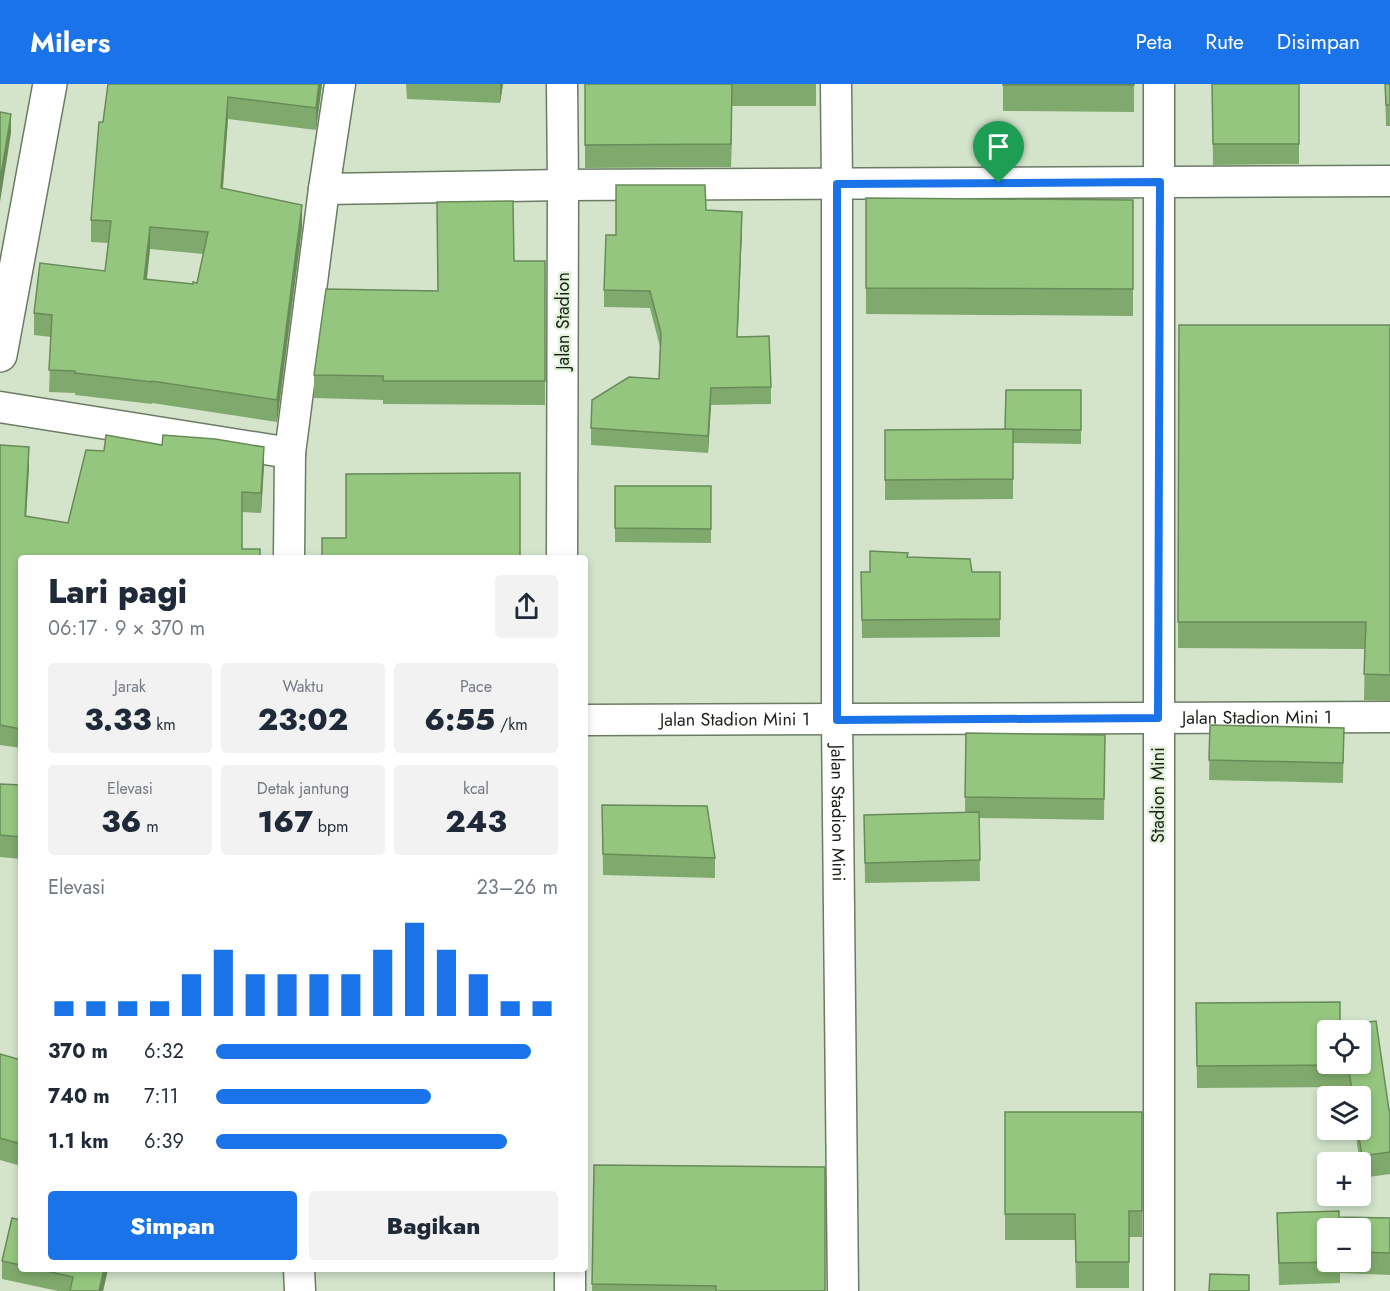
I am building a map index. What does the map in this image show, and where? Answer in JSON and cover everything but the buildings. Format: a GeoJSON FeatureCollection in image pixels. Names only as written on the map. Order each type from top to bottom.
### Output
{"type":"FeatureCollection","features":[{"type":"Feature","properties":{"kind":"street"},"geometry":{"type":"LineString","coordinates":[[0,355],[9,245],[50,84]]}},
{"type":"Feature","properties":{"kind":"street"},"geometry":{"type":"LineString","coordinates":[[289,555],[290,453],[340,84]]}},
{"type":"Feature","properties":{"kind":"street","name":"Jalan Stadion"},"geometry":{"type":"LineString","coordinates":[[561,84],[562,555]]}},
{"type":"Feature","properties":{"kind":"street","name":"Jalan Stadion Mini"},"geometry":{"type":"LineString","coordinates":[[836,84],[837,720],[843,1291]]}},
{"type":"Feature","properties":{"kind":"street","name":"Stadion Mini"},"geometry":{"type":"LineString","coordinates":[[1158,84],[1160,182],[1159,1291]]}},
{"type":"Feature","properties":{"kind":"street"},"geometry":{"type":"LineString","coordinates":[[324,189],[563,184],[1390,181]]}},
{"type":"Feature","properties":{"kind":"street"},"geometry":{"type":"LineString","coordinates":[[0,407],[290,453]]}},
{"type":"Feature","properties":{"kind":"street","name":"Jalan Stadion Mini 1"},"geometry":{"type":"LineString","coordinates":[[588,720],[1390,717]]}},
{"type":"Feature","properties":{"kind":"street"},"geometry":{"type":"LineString","coordinates":[[299,1272],[300,1291]]}},
{"type":"Feature","properties":{"kind":"street"},"geometry":{"type":"LineString","coordinates":[[570,1272],[570,1291]]}},
{"type":"Feature","properties":{"kind":"route"},"geometry":{"type":"LineString","coordinates":[[1160,182],[1158,718],[837,720],[837,184],[999,183],[1160,182]]}}]}
